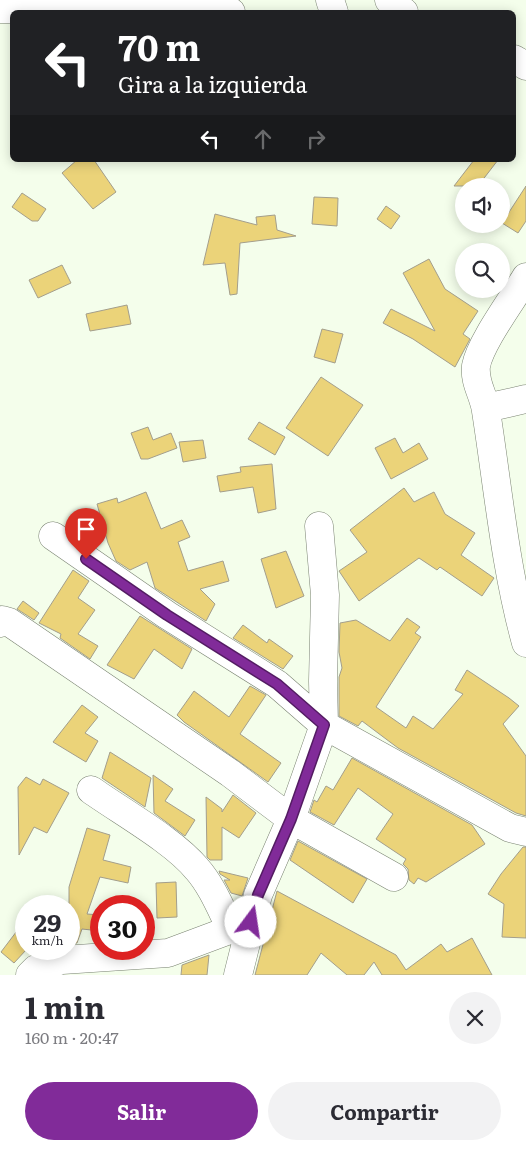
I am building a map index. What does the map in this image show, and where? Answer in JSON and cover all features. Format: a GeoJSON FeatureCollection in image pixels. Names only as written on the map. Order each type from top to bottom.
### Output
{"type":"FeatureCollection","features":[{"type":"Feature","properties":{"kind":"street"},"geometry":{"type":"LineString","coordinates":[[102,10],[154,0],[210,3],[226,10]]}},
{"type":"Feature","properties":{"kind":"street"},"geometry":{"type":"LineString","coordinates":[[389,0],[402,10]]}},
{"type":"Feature","properties":{"kind":"street"},"geometry":{"type":"LineString","coordinates":[[0,9],[31,10]]}},
{"type":"Feature","properties":{"kind":"street"},"geometry":{"type":"LineString","coordinates":[[526,277],[484,346],[476,366],[476,379],[486,408],[498,505],[526,644]]}},
{"type":"Feature","properties":{"kind":"street"},"geometry":{"type":"LineString","coordinates":[[486,408],[526,399]]}},
{"type":"Feature","properties":{"kind":"street"},"geometry":{"type":"LineString","coordinates":[[238,975],[241,926],[258,895],[291,819],[324,725],[325,595],[318,526]]}},
{"type":"Feature","properties":{"kind":"street"},"geometry":{"type":"LineString","coordinates":[[53,536],[167,615],[277,684],[324,725],[510,828],[526,832]]}},
{"type":"Feature","properties":{"kind":"street"},"geometry":{"type":"LineString","coordinates":[[0,622],[2,620],[9,622],[230,773],[291,819],[394,878]]}},
{"type":"Feature","properties":{"kind":"street"},"geometry":{"type":"LineString","coordinates":[[92,790],[183,854],[241,926]]}},
{"type":"Feature","properties":{"kind":"street"},"geometry":{"type":"LineString","coordinates":[[30,975],[36,969],[62,960],[168,952],[241,926]]}},
{"type":"Feature","properties":{"kind":"building"},"geometry":{"type":"Polygon","coordinates":[[[75,162],[95,162],[116,192],[93,209],[62,173],[75,162]]]}},
{"type":"Feature","properties":{"kind":"building"},"geometry":{"type":"Polygon","coordinates":[[[472,162],[496,162],[484,178],[460,178],[472,162]]]}},
{"type":"Feature","properties":{"kind":"building"},"geometry":{"type":"Polygon","coordinates":[[[526,186],[526,221],[518,233],[510,228],[510,211],[526,186]]]}},
{"type":"Feature","properties":{"kind":"building"},"geometry":{"type":"Polygon","coordinates":[[[22,193],[46,209],[38,221],[32,221],[12,207],[22,193]]]}},
{"type":"Feature","properties":{"kind":"building"},"geometry":{"type":"Polygon","coordinates":[[[314,197],[338,198],[337,226],[312,224],[314,197]]]}},
{"type":"Feature","properties":{"kind":"building"},"geometry":{"type":"Polygon","coordinates":[[[386,206],[400,216],[391,229],[377,219],[386,206]]]}},
{"type":"Feature","properties":{"kind":"building"},"geometry":{"type":"Polygon","coordinates":[[[215,214],[257,225],[256,217],[275,215],[277,230],[296,236],[240,243],[237,294],[230,295],[225,263],[203,265],[215,214]]]}},
{"type":"Feature","properties":{"kind":"building"},"geometry":{"type":"Polygon","coordinates":[[[429,259],[445,289],[455,296],[455,298],[458,298],[478,311],[463,334],[470,339],[455,367],[413,339],[383,323],[391,309],[435,331],[403,273],[429,259]]]}},
{"type":"Feature","properties":{"kind":"building"},"geometry":{"type":"Polygon","coordinates":[[[62,265],[71,283],[38,298],[29,280],[62,265]]]}},
{"type":"Feature","properties":{"kind":"building"},"geometry":{"type":"Polygon","coordinates":[[[127,305],[131,324],[90,331],[86,314],[127,305]]]}},
{"type":"Feature","properties":{"kind":"building"},"geometry":{"type":"Polygon","coordinates":[[[322,329],[343,334],[335,363],[314,357],[322,329]]]}},
{"type":"Feature","properties":{"kind":"building"},"geometry":{"type":"Polygon","coordinates":[[[321,377],[363,405],[328,456],[286,428],[321,377]]]}},
{"type":"Feature","properties":{"kind":"building"},"geometry":{"type":"Polygon","coordinates":[[[259,422],[285,437],[275,455],[248,439],[259,422]]]}},
{"type":"Feature","properties":{"kind":"building"},"geometry":{"type":"Polygon","coordinates":[[[148,427],[153,440],[171,433],[177,448],[148,459],[141,459],[131,433],[148,427]]]}},
{"type":"Feature","properties":{"kind":"building"},"geometry":{"type":"Polygon","coordinates":[[[395,438],[403,453],[419,443],[428,459],[391,479],[375,448],[395,438]]]}},
{"type":"Feature","properties":{"kind":"building"},"geometry":{"type":"Polygon","coordinates":[[[203,440],[206,458],[183,462],[179,442],[203,440]]]}},
{"type":"Feature","properties":{"kind":"building"},"geometry":{"type":"Polygon","coordinates":[[[272,464],[276,509],[258,513],[253,487],[220,492],[217,476],[241,472],[240,467],[272,464]]]}},
{"type":"Feature","properties":{"kind":"building"},"geometry":{"type":"Polygon","coordinates":[[[404,488],[414,502],[434,492],[445,514],[475,533],[461,555],[494,578],[482,596],[440,567],[437,570],[419,558],[359,601],[339,571],[367,552],[350,530],[404,488]]]}},
{"type":"Feature","properties":{"kind":"building"},"geometry":{"type":"Polygon","coordinates":[[[146,492],[161,529],[182,520],[190,537],[178,542],[188,571],[223,561],[229,581],[200,589],[215,604],[206,621],[155,588],[147,562],[130,570],[116,561],[108,543],[97,504],[117,498],[118,503],[146,492]]]}},
{"type":"Feature","properties":{"kind":"building"},"geometry":{"type":"Polygon","coordinates":[[[286,551],[304,596],[276,608],[261,559],[286,551]]]}},
{"type":"Feature","properties":{"kind":"building"},"geometry":{"type":"Polygon","coordinates":[[[73,570],[89,581],[78,598],[95,610],[78,634],[98,646],[90,659],[60,638],[61,634],[39,623],[73,570]]]}},
{"type":"Feature","properties":{"kind":"building"},"geometry":{"type":"Polygon","coordinates":[[[23,601],[39,613],[34,620],[17,609],[23,601]]]}},
{"type":"Feature","properties":{"kind":"building"},"geometry":{"type":"Polygon","coordinates":[[[140,616],[192,649],[182,669],[154,649],[134,679],[107,665],[140,616]]]}},
{"type":"Feature","properties":{"kind":"building"},"geometry":{"type":"Polygon","coordinates":[[[407,618],[420,627],[415,633],[421,637],[376,707],[406,728],[413,716],[433,729],[463,694],[455,690],[467,670],[509,698],[519,706],[503,724],[526,756],[526,816],[516,813],[398,748],[362,721],[358,726],[339,716],[339,677],[342,668],[339,652],[340,623],[356,620],[390,641],[407,618]]]}},
{"type":"Feature","properties":{"kind":"building"},"geometry":{"type":"Polygon","coordinates":[[[243,625],[267,643],[269,639],[293,656],[283,669],[233,638],[243,625]]]}},
{"type":"Feature","properties":{"kind":"building"},"geometry":{"type":"Polygon","coordinates":[[[250,686],[266,695],[240,734],[281,763],[268,782],[177,715],[194,691],[229,717],[250,686]]]}},
{"type":"Feature","properties":{"kind":"building"},"geometry":{"type":"Polygon","coordinates":[[[82,705],[98,717],[85,733],[98,741],[86,762],[53,742],[82,705]]]}},
{"type":"Feature","properties":{"kind":"building"},"geometry":{"type":"Polygon","coordinates":[[[110,752],[151,778],[145,807],[102,778],[110,752]]]}},
{"type":"Feature","properties":{"kind":"building"},"geometry":{"type":"Polygon","coordinates":[[[352,758],[472,825],[485,844],[426,882],[418,878],[414,884],[409,880],[408,869],[403,864],[406,859],[376,839],[393,814],[358,788],[334,825],[310,812],[314,800],[317,802],[326,786],[333,790],[352,758]]]}},
{"type":"Feature","properties":{"kind":"building"},"geometry":{"type":"Polygon","coordinates":[[[153,775],[173,789],[165,801],[195,820],[185,836],[154,813],[153,775]]]}},
{"type":"Feature","properties":{"kind":"building"},"geometry":{"type":"Polygon","coordinates":[[[26,777],[40,785],[43,779],[69,793],[47,833],[34,827],[19,855],[18,787],[26,777]]]}},
{"type":"Feature","properties":{"kind":"building"},"geometry":{"type":"Polygon","coordinates":[[[233,795],[256,813],[239,838],[222,827],[222,860],[210,860],[207,857],[206,797],[222,809],[222,812],[233,795]]]}},
{"type":"Feature","properties":{"kind":"building"},"geometry":{"type":"Polygon","coordinates":[[[87,828],[110,835],[103,860],[131,867],[128,883],[100,877],[94,895],[90,895],[90,905],[87,914],[90,914],[90,930],[82,929],[80,935],[80,895],[69,895],[69,887],[87,828]]]}},
{"type":"Feature","properties":{"kind":"building"},"geometry":{"type":"Polygon","coordinates":[[[298,841],[367,879],[353,903],[290,860],[298,841]]]}},
{"type":"Feature","properties":{"kind":"building"},"geometry":{"type":"Polygon","coordinates":[[[523,847],[526,847],[526,938],[502,937],[504,904],[488,894],[501,874],[523,847]]]}},
{"type":"Feature","properties":{"kind":"building"},"geometry":{"type":"Polygon","coordinates":[[[219,871],[248,878],[242,896],[231,893],[224,880],[230,880],[220,874],[219,871]]]}},
{"type":"Feature","properties":{"kind":"building"},"geometry":{"type":"Polygon","coordinates":[[[176,882],[177,917],[157,918],[156,883],[176,882]]]}},
{"type":"Feature","properties":{"kind":"building"},"geometry":{"type":"Polygon","coordinates":[[[277,891],[396,955],[406,970],[441,944],[447,952],[472,938],[492,975],[382,975],[374,962],[364,975],[347,975],[321,953],[307,975],[255,975],[277,891]]]}},
{"type":"Feature","properties":{"kind":"building"},"geometry":{"type":"Polygon","coordinates":[[[15,934],[15,960],[17,960],[14,963],[1,952],[15,934]]]}},
{"type":"Feature","properties":{"kind":"building"},"geometry":{"type":"Polygon","coordinates":[[[209,955],[207,975],[181,975],[182,965],[209,955]]]}},
{"type":"Feature","properties":{"kind":"route"},"geometry":{"type":"LineString","coordinates":[[86,559],[208,642],[277,684],[324,725],[291,819],[258,895],[251,922]]}}]}
